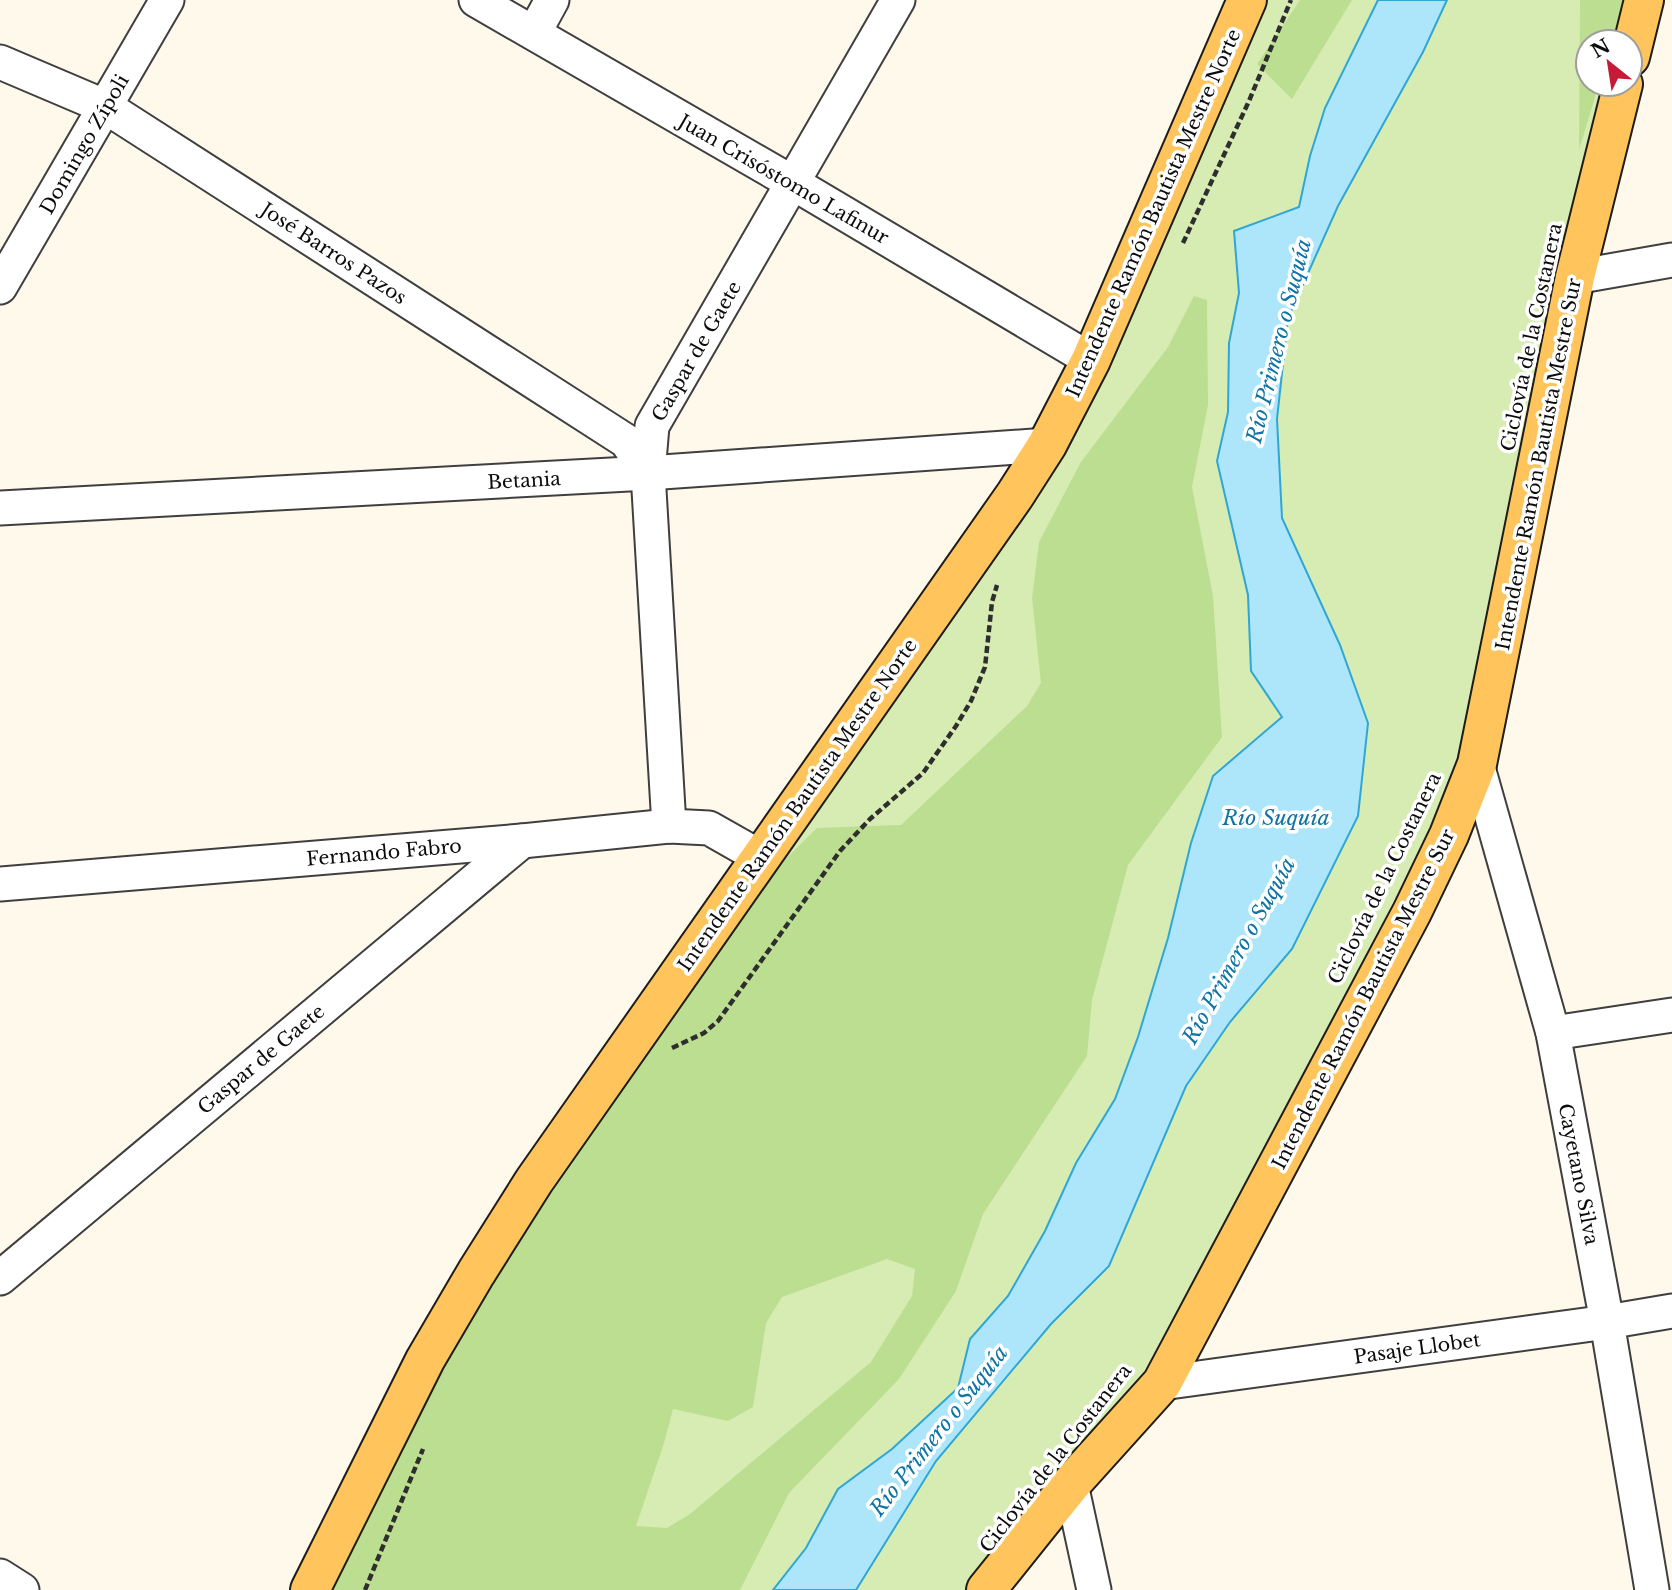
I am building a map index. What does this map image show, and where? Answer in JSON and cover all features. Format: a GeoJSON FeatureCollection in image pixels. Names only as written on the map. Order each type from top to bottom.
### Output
{"type":"FeatureCollection","features":[{"type":"Feature","properties":{"kind":"main road","name":"Intendente Ramón Bautista Mestre Norte"},"geometry":{"type":"LineString","coordinates":[[310,1590],[425,1360],[534,1181],[1015,495],[1047,445],[1091,360],[1247,0]]}},
{"type":"Feature","properties":{"kind":"main road"},"geometry":{"type":"LineString","coordinates":[[1637,28],[1644,0]]}},
{"type":"Feature","properties":{"kind":"main road","name":"Intendente Ramón Bautista Mestre Sur"},"geometry":{"type":"LineString","coordinates":[[986,1590],[1071,1484],[1162,1383],[1412,912],[1449,835],[1477,764],[1575,277],[1620,98]]}},
{"type":"Feature","properties":{"kind":"street","name":"Domingo Zípoli"},"geometry":{"type":"LineString","coordinates":[[0,287],[167,0]]}},
{"type":"Feature","properties":{"kind":"street","name":"Juan Crisóstomo Lafinur"},"geometry":{"type":"LineString","coordinates":[[476,0],[1091,360]]}},
{"type":"Feature","properties":{"kind":"street"},"geometry":{"type":"LineString","coordinates":[[534,33],[552,0]]}},
{"type":"Feature","properties":{"kind":"street","name":"Gaspar de Gaete"},"geometry":{"type":"LineString","coordinates":[[669,826],[648,473],[652,426],[898,0]]}},
{"type":"Feature","properties":{"kind":"street","name":"José Barros Pazos"},"geometry":{"type":"LineString","coordinates":[[0,62],[106,107],[626,441],[648,473]]}},
{"type":"Feature","properties":{"kind":"street"},"geometry":{"type":"LineString","coordinates":[[1575,277],[1672,260]]}},
{"type":"Feature","properties":{"kind":"street","name":"Betania"},"geometry":{"type":"LineString","coordinates":[[0,508],[648,473],[1047,445]]}},
{"type":"Feature","properties":{"kind":"street","name":"Cayetano Silva"},"geometry":{"type":"LineString","coordinates":[[1477,764],[1553,1033],[1607,1322],[1652,1590]]}},
{"type":"Feature","properties":{"kind":"street","name":"Fernando Fabro"},"geometry":{"type":"LineString","coordinates":[[0,884],[522,841],[669,826],[709,828],[760,857]]}},
{"type":"Feature","properties":{"kind":"street","name":"Gaspar de Gaete"},"geometry":{"type":"LineString","coordinates":[[0,1277],[522,841]]}},
{"type":"Feature","properties":{"kind":"street"},"geometry":{"type":"LineString","coordinates":[[1553,1033],[1672,1014]]}},
{"type":"Feature","properties":{"kind":"street","name":"Pasaje Llobet"},"geometry":{"type":"LineString","coordinates":[[1162,1383],[1672,1311]]}},
{"type":"Feature","properties":{"kind":"street"},"geometry":{"type":"LineString","coordinates":[[1071,1484],[1094,1590]]}},
{"type":"Feature","properties":{"kind":"street"},"geometry":{"type":"LineString","coordinates":[[0,1576],[22,1590]]}},
{"type":"Feature","properties":{"kind":"green space"},"geometry":{"type":"Polygon","coordinates":[[[1247,0],[1378,0],[1325,108],[1310,156],[1299,207],[1234,232],[1239,292],[1229,343],[1228,412],[1217,461],[1248,595],[1251,671],[1282,717],[1213,777],[1191,843],[1168,938],[1138,1037],[1115,1099],[1076,1163],[1045,1231],[1008,1296],[970,1339],[958,1388],[892,1449],[838,1489],[806,1548],[773,1590],[310,1590],[1015,495],[1247,0]]]}},
{"type":"Feature","properties":{"kind":"green space"},"geometry":{"type":"Polygon","coordinates":[[[1300,0],[1352,0],[1292,99],[1257,64],[1300,0]]]}},
{"type":"Feature","properties":{"kind":"green space"},"geometry":{"type":"Polygon","coordinates":[[[1447,0],[1644,0],[1635,28],[1574,28],[1574,98],[1620,98],[1477,764],[1223,1268],[986,1590],[856,1590],[936,1461],[1051,1324],[1109,1266],[1186,1086],[1230,1022],[1340,645],[1282,518],[1277,419],[1288,318],[1338,206],[1423,52],[1447,0]]]}},
{"type":"Feature","properties":{"kind":"green space"},"geometry":{"type":"Polygon","coordinates":[[[1580,0],[1625,0],[1616,28],[1580,28],[1580,0]]]}},
{"type":"Feature","properties":{"kind":"green space"},"geometry":{"type":"Polygon","coordinates":[[[1579,98],[1595,98],[1579,150],[1579,98]]]}},
{"type":"Feature","properties":{"kind":"green space"},"geometry":{"type":"Polygon","coordinates":[[[1194,296],[1207,300],[1208,405],[1192,487],[1213,596],[1222,737],[1128,865],[1092,1000],[1087,1056],[983,1214],[956,1291],[899,1379],[789,1493],[740,1590],[323,1590],[436,1353],[762,882],[817,828],[901,825],[1027,706],[1041,683],[1032,598],[1039,542],[1081,462],[1168,347],[1194,296]],[[887,1259],[782,1297],[766,1323],[753,1407],[728,1421],[673,1409],[636,1526],[667,1528],[690,1514],[871,1362],[912,1296],[915,1269],[887,1259]]]}},
{"type":"Feature","properties":{"kind":"water","name":"Río Suquía"},"geometry":{"type":"Polygon","coordinates":[[[1378,0],[1447,0],[1423,52],[1338,206],[1288,318],[1277,419],[1282,518],[1340,645],[1368,723],[1358,816],[1292,949],[1230,1022],[1186,1086],[1109,1266],[1051,1324],[936,1461],[856,1590],[773,1590],[806,1548],[838,1489],[892,1449],[958,1388],[970,1339],[1008,1296],[1045,1231],[1076,1163],[1115,1099],[1138,1037],[1168,938],[1191,843],[1213,776],[1282,717],[1251,671],[1248,595],[1217,461],[1228,412],[1229,343],[1239,293],[1234,231],[1299,207],[1310,156],[1325,108],[1378,0]]]}},
{"type":"Feature","properties":{"kind":"water label","name":"Río Primero o Suquía"},"geometry":{"type":"Point","coordinates":[1279,341]}},
{"type":"Feature","properties":{"kind":"water label","name":"Río Primero o Suquía"},"geometry":{"type":"Point","coordinates":[1239,951]}},
{"type":"Feature","properties":{"kind":"water label","name":"Río Primero o Suquía"},"geometry":{"type":"Point","coordinates":[939,1431]}}]}
